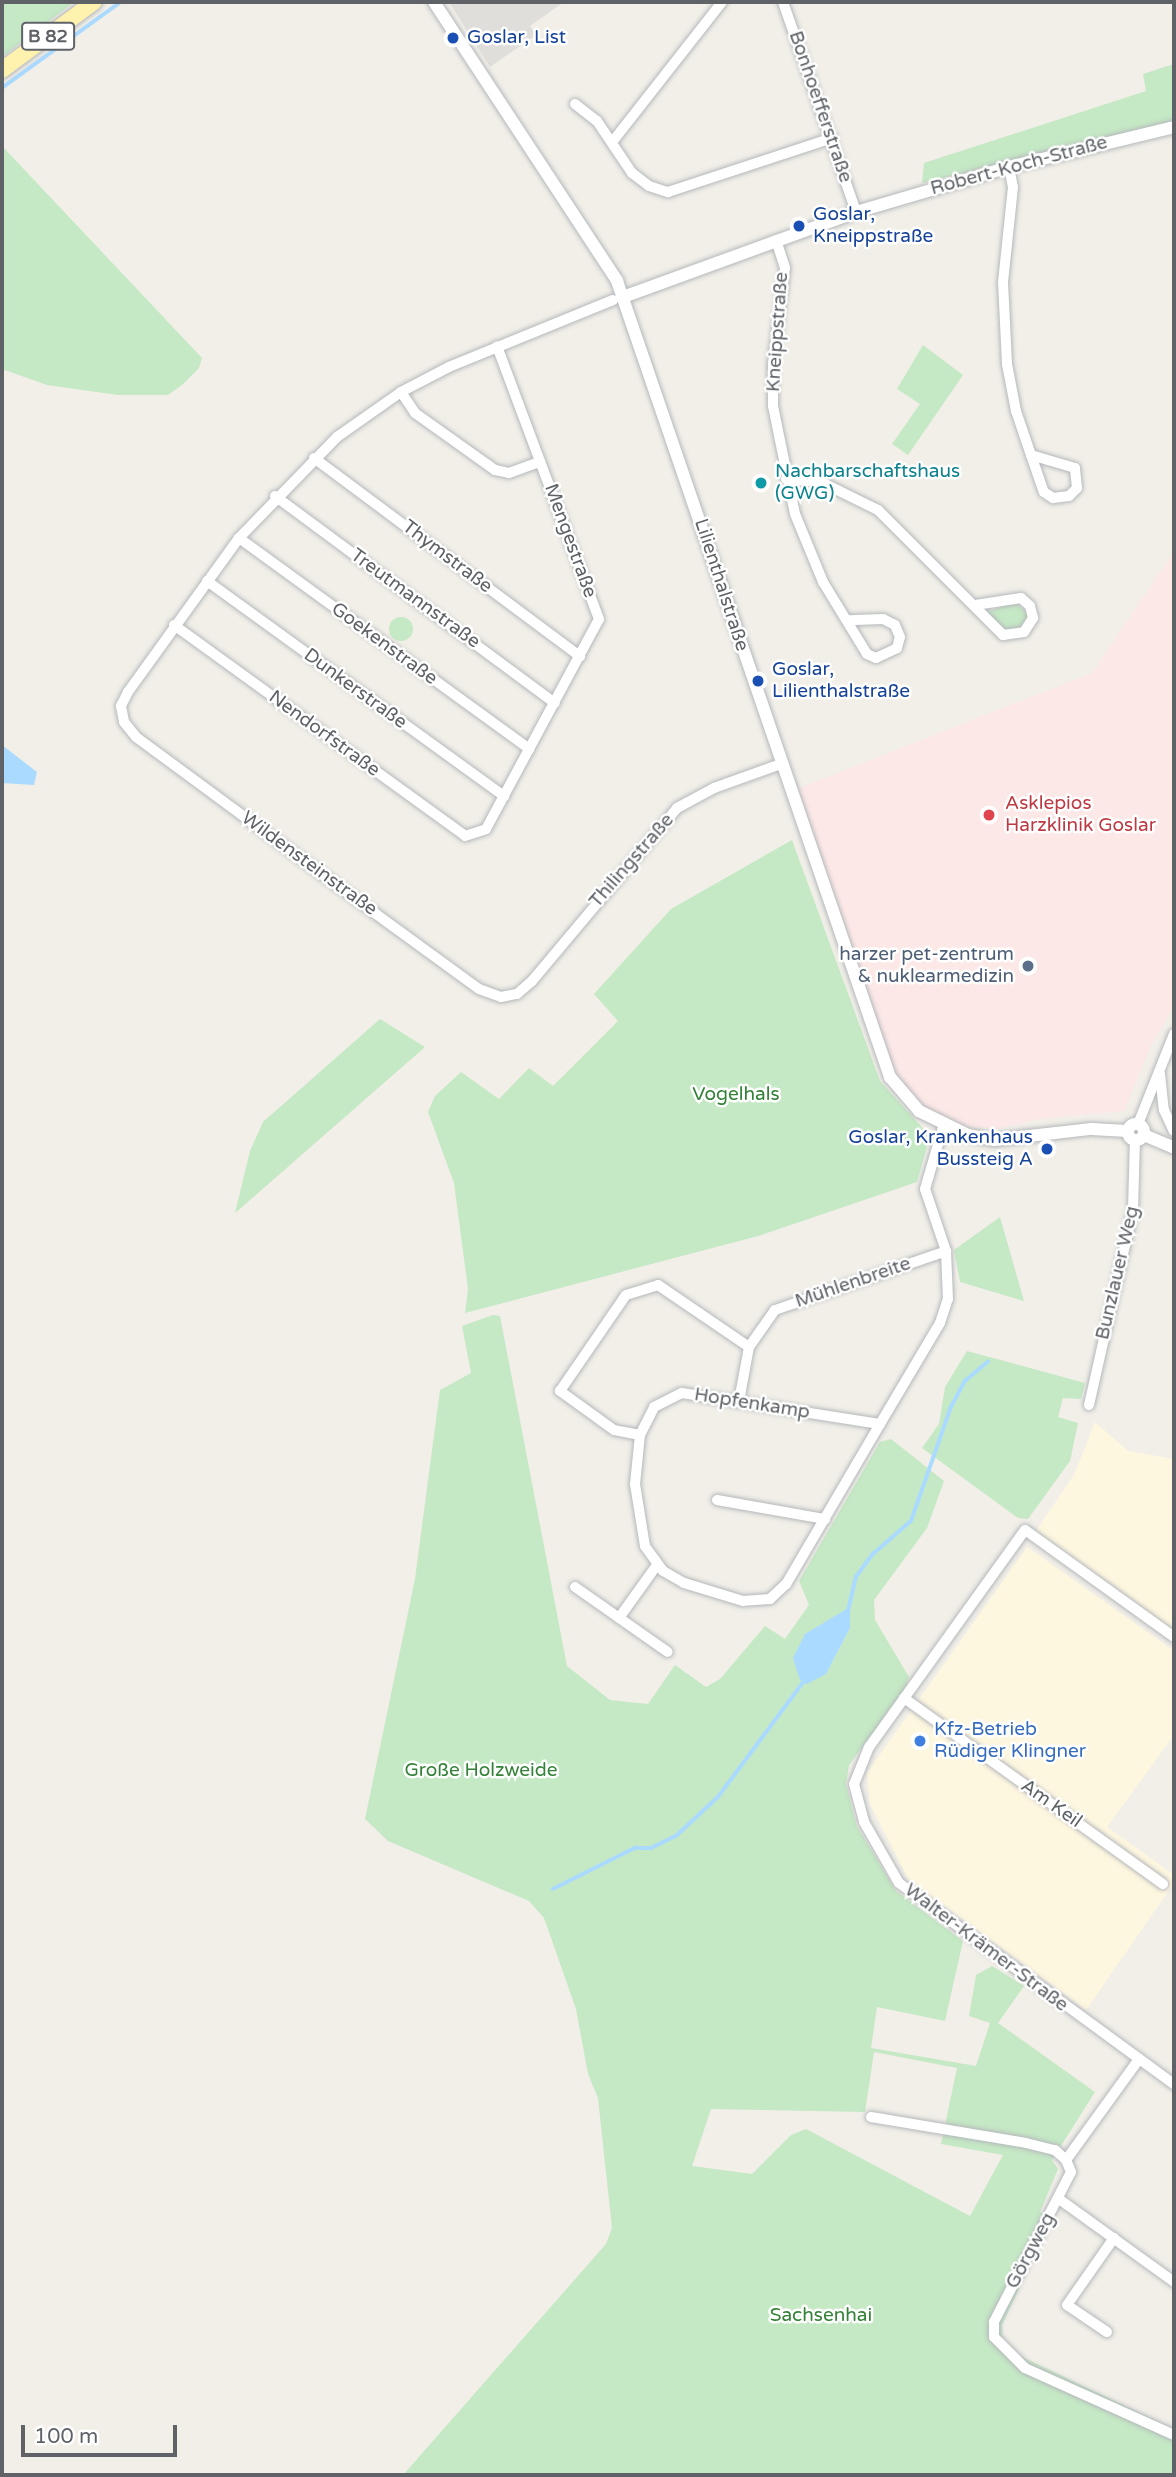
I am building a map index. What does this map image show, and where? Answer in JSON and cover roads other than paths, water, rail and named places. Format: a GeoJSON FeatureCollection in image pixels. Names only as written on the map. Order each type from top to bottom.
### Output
{"type":"FeatureCollection","features":[{"type":"Feature","properties":{"kind":"main road","name":"B 82"},"geometry":{"type":"LineString","coordinates":[[2,70],[94,2]]}},
{"type":"Feature","properties":{"kind":"street","name":"Lilienthalstraße"},"geometry":{"type":"LineString","coordinates":[[434,2],[613,274],[623,297],[880,1057],[905,1099],[943,1127],[995,1140],[1091,1129],[1136,1133],[1174,1147]]}},
{"type":"Feature","properties":{"kind":"street"},"geometry":{"type":"LineString","coordinates":[[614,141],[722,2]]}},
{"type":"Feature","properties":{"kind":"street","name":"Bonhoefferstraße"},"geometry":{"type":"LineString","coordinates":[[783,2],[856,212]]}},
{"type":"Feature","properties":{"kind":"street"},"geometry":{"type":"LineString","coordinates":[[575,104],[614,141],[632,173],[649,186],[668,192],[831,138]]}},
{"type":"Feature","properties":{"kind":"street","name":"Robert-Koch-Straße"},"geometry":{"type":"LineString","coordinates":[[623,297],[856,212],[1009,167],[1174,127]]}},
{"type":"Feature","properties":{"kind":"street"},"geometry":{"type":"LineString","coordinates":[[1009,167],[1013,187],[1003,282],[1005,333],[1016,411],[1031,456],[1044,492],[1061,499],[1077,488],[1079,477],[1069,463],[1031,456]]}},
{"type":"Feature","properties":{"kind":"street","name":"Kneippstraße"},"geometry":{"type":"LineString","coordinates":[[776,240],[785,268],[773,365],[773,406],[786,478],[807,547],[867,654],[876,659],[897,648],[900,637],[895,625],[883,619],[848,620]]}},
{"type":"Feature","properties":{"kind":"street"},"geometry":{"type":"LineString","coordinates":[[174,625],[239,538],[275,496],[314,458],[401,393],[497,346],[623,297]]}},
{"type":"Feature","properties":{"kind":"street","name":"Mengestraße"},"geometry":{"type":"LineString","coordinates":[[476,835],[486,829],[599,619],[497,346]]}},
{"type":"Feature","properties":{"kind":"street"},"geometry":{"type":"LineString","coordinates":[[401,393],[415,413],[495,470],[509,473],[540,461]]}},
{"type":"Feature","properties":{"kind":"street","name":"Thymstraße"},"geometry":{"type":"LineString","coordinates":[[314,458],[580,656]]}},
{"type":"Feature","properties":{"kind":"street"},"geometry":{"type":"LineString","coordinates":[[786,478],[821,482],[878,510],[976,605],[1003,635],[1024,632],[1033,618],[1030,606],[1021,598],[1009,596],[976,605]]}},
{"type":"Feature","properties":{"kind":"street","name":"Treutmannstraße"},"geometry":{"type":"LineString","coordinates":[[275,496],[555,703]]}},
{"type":"Feature","properties":{"kind":"street","name":"Goekenstraße"},"geometry":{"type":"LineString","coordinates":[[239,538],[529,749]]}},
{"type":"Feature","properties":{"kind":"street","name":"Dunkerstraße"},"geometry":{"type":"LineString","coordinates":[[207,581],[503,796]]}},
{"type":"Feature","properties":{"kind":"street","name":"Wildensteinstraße"},"geometry":{"type":"LineString","coordinates":[[174,625],[128,692],[121,713],[136,737],[479,989],[510,997]]}},
{"type":"Feature","properties":{"kind":"street","name":"Nendorfstraße"},"geometry":{"type":"LineString","coordinates":[[174,625],[466,836],[476,835]]}},
{"type":"Feature","properties":{"kind":"street","name":"Thilingstraße"},"geometry":{"type":"LineString","coordinates":[[510,997],[532,981],[677,808],[714,788],[781,764]]}},
{"type":"Feature","properties":{"kind":"street","name":"Bunzlauer Weg"},"geometry":{"type":"LineString","coordinates":[[1089,1405],[1133,1210],[1136,1133],[1174,1034]]}},
{"type":"Feature","properties":{"kind":"street"},"geometry":{"type":"LineString","coordinates":[[1160,1068],[1160,1096],[1174,1131]]}},
{"type":"Feature","properties":{"kind":"street"},"geometry":{"type":"LineString","coordinates":[[619,1618],[657,1565],[684,1583],[743,1601],[763,1602],[781,1591],[944,1311],[950,1285],[946,1251],[925,1189],[943,1127]]}},
{"type":"Feature","properties":{"kind":"street","name":"Mühlenbreite"},"geometry":{"type":"LineString","coordinates":[[740,1401],[749,1347],[775,1310],[946,1251]]}},
{"type":"Feature","properties":{"kind":"street"},"geometry":{"type":"LineString","coordinates":[[640,1435],[614,1430],[560,1391],[626,1294],[658,1285],[749,1347]]}},
{"type":"Feature","properties":{"kind":"street","name":"Hopfenkamp"},"geometry":{"type":"LineString","coordinates":[[657,1565],[645,1546],[635,1497],[640,1435],[654,1407],[675,1395],[740,1401],[880,1424]]}},
{"type":"Feature","properties":{"kind":"street"},"geometry":{"type":"LineString","coordinates":[[717,1500],[825,1519]]}},
{"type":"Feature","properties":{"kind":"street","name":"Walter-Krämer-Straße"},"geometry":{"type":"LineString","coordinates":[[1174,1637],[1025,1530],[858,1765],[854,1784],[864,1822],[899,1884],[1174,2084]]}},
{"type":"Feature","properties":{"kind":"street"},"geometry":{"type":"LineString","coordinates":[[575,1587],[668,1652]]}},
{"type":"Feature","properties":{"kind":"street","name":"Am Keil"},"geometry":{"type":"LineString","coordinates":[[904,1698],[1163,1884]]}},
{"type":"Feature","properties":{"kind":"street"},"geometry":{"type":"LineString","coordinates":[[871,2117],[1026,2143],[1055,2150],[1066,2160],[1139,2059]]}},
{"type":"Feature","properties":{"kind":"street","name":"Görgweg"},"geometry":{"type":"LineString","coordinates":[[1066,2160],[1071,2172],[994,2322],[994,2337],[1024,2368],[1174,2435]]}},
{"type":"Feature","properties":{"kind":"street"},"geometry":{"type":"LineString","coordinates":[[1059,2199],[1174,2282]]}},
{"type":"Feature","properties":{"kind":"street"},"geometry":{"type":"LineString","coordinates":[[1107,2332],[1068,2305],[1114,2238]]}},
{"type":"Feature","properties":{"kind":"water"},"geometry":{"type":"Polygon","coordinates":[[[2,745],[37,772],[34,785],[2,783],[2,745]]]}},
{"type":"Feature","properties":{"kind":"water"},"geometry":{"type":"Polygon","coordinates":[[[850,1607],[850,1628],[826,1674],[807,1684],[800,1680],[793,1658],[805,1634],[850,1607]]]}},
{"type":"Feature","properties":{"kind":"waterway"},"geometry":{"type":"LineString","coordinates":[[2,88],[121,2]]}},
{"type":"Feature","properties":{"kind":"waterway"},"geometry":{"type":"LineString","coordinates":[[848,1611],[856,1577],[873,1554],[911,1521],[951,1407],[965,1381],[988,1362]]}},
{"type":"Feature","properties":{"kind":"waterway"},"geometry":{"type":"LineString","coordinates":[[553,1889],[635,1848],[651,1848],[676,1836],[718,1797],[805,1680]]}},
{"type":"Feature","properties":{"kind":"place","name":"Goslar, List"},"geometry":{"type":"Point","coordinates":[453,38]}},
{"type":"Feature","properties":{"kind":"place","name":"Goslar, Kneippstraße"},"geometry":{"type":"Point","coordinates":[799,226]}},
{"type":"Feature","properties":{"kind":"place","name":"Nachbarschaftshaus (GWG)"},"geometry":{"type":"Point","coordinates":[761,483]}},
{"type":"Feature","properties":{"kind":"place","name":"Goslar, Lilienthalstraße"},"geometry":{"type":"Point","coordinates":[758,681]}},
{"type":"Feature","properties":{"kind":"place","name":"Asklepios Harzklinik Goslar"},"geometry":{"type":"Point","coordinates":[989,815]}},
{"type":"Feature","properties":{"kind":"place","name":"harzer pet-zentrum & nuklearmedizin"},"geometry":{"type":"Point","coordinates":[1028,966]}},
{"type":"Feature","properties":{"kind":"place","name":"Goslar, Krankenhaus Bussteig A"},"geometry":{"type":"Point","coordinates":[1047,1149]}},
{"type":"Feature","properties":{"kind":"place","name":"Kfz-Betrieb Rüdiger Klingner"},"geometry":{"type":"Point","coordinates":[920,1741]}},
{"type":"Feature","properties":{"kind":"park label","name":"Vogelhals"},"geometry":{"type":"Point","coordinates":[736,1095]}},
{"type":"Feature","properties":{"kind":"park label","name":"Große Holzweide"},"geometry":{"type":"Point","coordinates":[481,1771]}},
{"type":"Feature","properties":{"kind":"park label","name":"Sachsenhai"},"geometry":{"type":"Point","coordinates":[821,2316]}}]}
